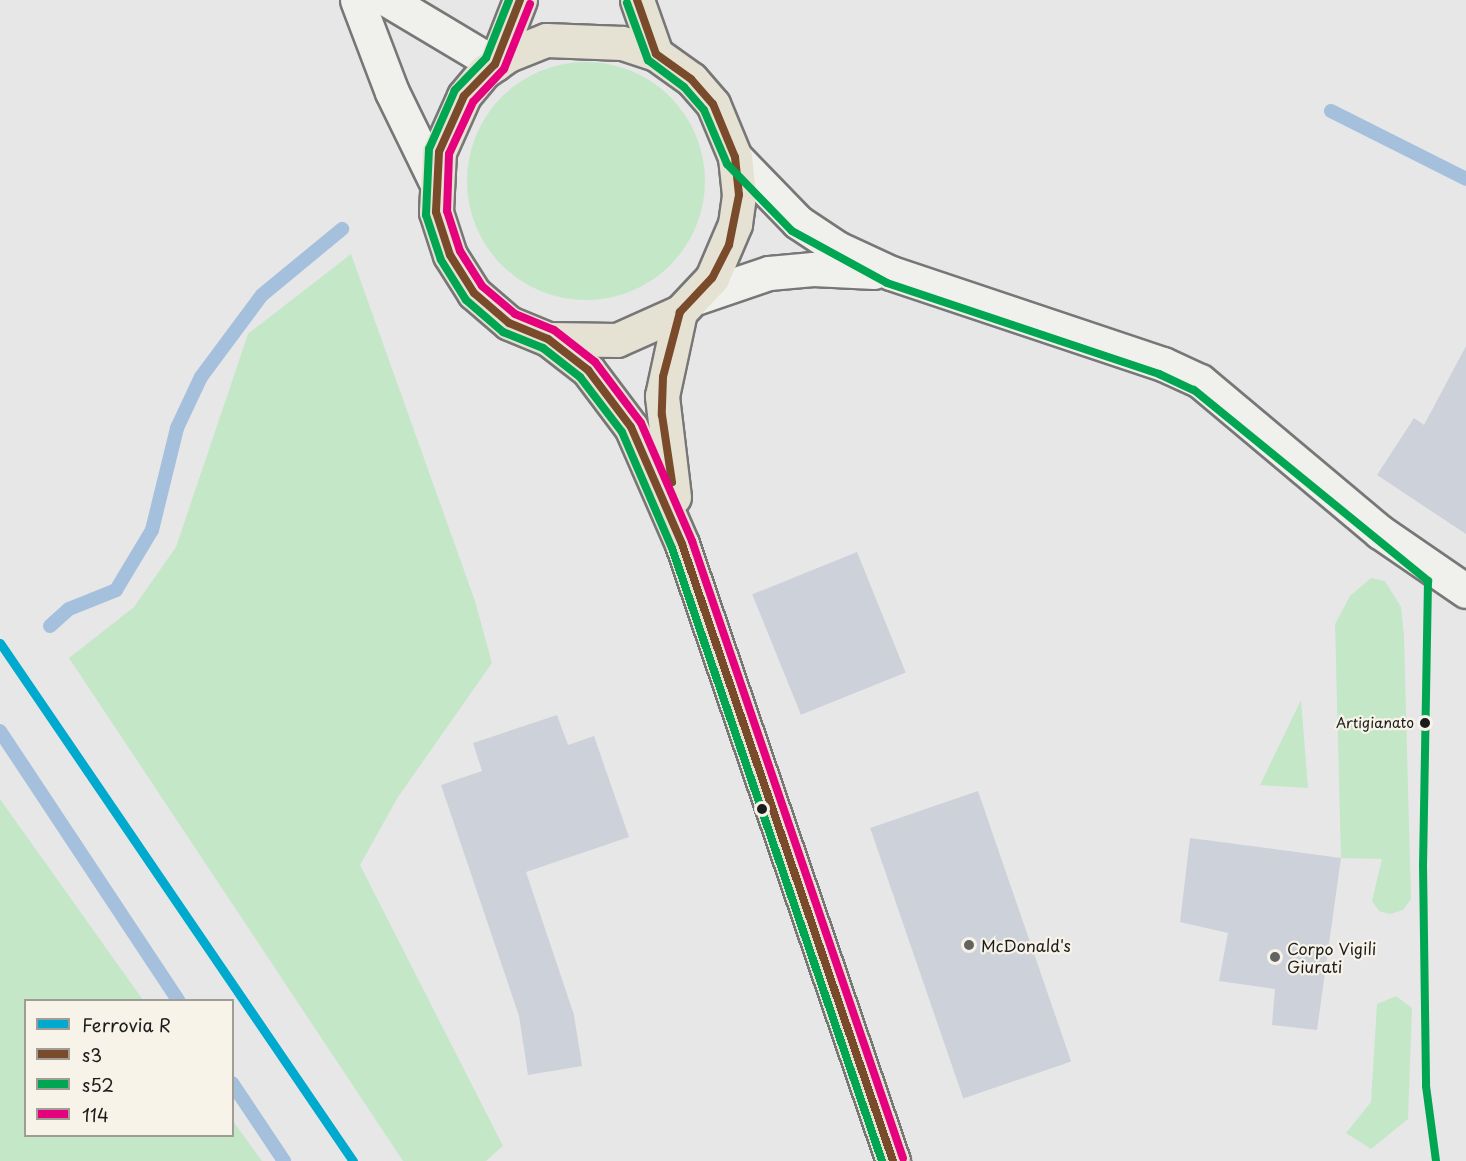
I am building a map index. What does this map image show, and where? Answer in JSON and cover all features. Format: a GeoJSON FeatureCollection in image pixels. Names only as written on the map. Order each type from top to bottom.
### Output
{"type":"FeatureCollection","features":[{"type":"Feature","properties":{"kind":"main road"},"geometry":{"type":"LineString","coordinates":[[495,64],[520,0]]}},
{"type":"Feature","properties":{"kind":"main road"},"geometry":{"type":"LineString","coordinates":[[637,0],[656,54]]}},
{"type":"Feature","properties":{"kind":"main road"},"geometry":{"type":"LineString","coordinates":[[548,339],[617,340],[647,331],[689,304],[722,262],[735,224],[735,158],[713,104],[691,79],[656,54],[622,43],[567,38],[528,46],[495,64],[464,96],[448,125],[435,180],[436,212],[450,255],[474,293],[509,323],[548,339],[588,370],[623,413],[682,544],[893,1161]]}},
{"type":"Feature","properties":{"kind":"main road"},"geometry":{"type":"LineString","coordinates":[[682,544],[662,396],[689,304]]}},
{"type":"Feature","properties":{"kind":"street"},"geometry":{"type":"LineString","coordinates":[[357,0],[392,92],[435,180]]}},
{"type":"Feature","properties":{"kind":"street"},"geometry":{"type":"LineString","coordinates":[[388,0],[495,64]]}},
{"type":"Feature","properties":{"kind":"street"},"geometry":{"type":"LineString","coordinates":[[735,158],[798,222],[891,273],[1163,364],[1200,381],[1380,532],[1452,583]]}},
{"type":"Feature","properties":{"kind":"street"},"geometry":{"type":"LineString","coordinates":[[689,304],[791,270],[891,273]]}},
{"type":"Feature","properties":{"kind":"green space"},"geometry":{"type":"Polygon","coordinates":[[[574,62],[598,62],[621,67],[642,76],[662,89],[678,105],[691,125],[700,146],[705,181],[703,204],[696,227],[678,257],[662,273],[642,286],[621,295],[598,300],[574,300],[551,295],[530,286],[510,273],[494,257],[481,237],[472,216],[467,193],[467,169],[472,146],[481,125],[494,105],[510,89],[530,76],[551,67],[574,62]]]}},
{"type":"Feature","properties":{"kind":"green space"},"geometry":{"type":"Polygon","coordinates":[[[351,254],[475,601],[492,663],[398,797],[360,865],[503,1146],[486,1161],[403,1161],[69,658],[134,607],[176,547],[248,334],[351,254]]]}},
{"type":"Feature","properties":{"kind":"green space"},"geometry":{"type":"Polygon","coordinates":[[[1371,578],[1385,581],[1401,607],[1404,636],[1411,899],[1403,910],[1390,914],[1379,911],[1372,901],[1382,859],[1341,858],[1335,624],[1350,596],[1371,578]]]}},
{"type":"Feature","properties":{"kind":"green space"},"geometry":{"type":"Polygon","coordinates":[[[1301,700],[1308,788],[1260,785],[1301,700]]]}},
{"type":"Feature","properties":{"kind":"green space"},"geometry":{"type":"Polygon","coordinates":[[[0,799],[142,999],[24,999],[24,1137],[234,1137],[234,1122],[262,1161],[0,1161],[0,799]]]}},
{"type":"Feature","properties":{"kind":"green space"},"geometry":{"type":"Polygon","coordinates":[[[1396,996],[1412,1008],[1408,1119],[1371,1149],[1346,1133],[1371,1102],[1377,1004],[1396,996]]]}},
{"type":"Feature","properties":{"kind":"building"},"geometry":{"type":"Polygon","coordinates":[[[1466,346],[1466,534],[1377,475],[1414,418],[1424,425],[1466,346]]]}},
{"type":"Feature","properties":{"kind":"building"},"geometry":{"type":"Polygon","coordinates":[[[857,552],[906,673],[801,715],[752,594],[857,552]]]}},
{"type":"Feature","properties":{"kind":"building"},"geometry":{"type":"Polygon","coordinates":[[[557,715],[568,745],[594,736],[629,837],[526,872],[574,1015],[582,1066],[528,1075],[519,1016],[441,785],[482,771],[473,743],[557,715]]]}},
{"type":"Feature","properties":{"kind":"building","name":"McDonald's"},"geometry":{"type":"Polygon","coordinates":[[[978,791],[1071,1061],[963,1099],[870,828],[978,791]]]}},
{"type":"Feature","properties":{"kind":"building","name":"Corpo Vigili Giurati"},"geometry":{"type":"Polygon","coordinates":[[[1190,838],[1341,858],[1317,1030],[1272,1025],[1275,989],[1219,981],[1228,933],[1180,922],[1190,838]]]}},
{"type":"Feature","properties":{"kind":"waterway"},"geometry":{"type":"LineString","coordinates":[[1331,111],[1466,179]]}},
{"type":"Feature","properties":{"kind":"waterway"},"geometry":{"type":"LineString","coordinates":[[50,626],[69,609],[116,590],[152,530],[177,428],[201,377],[262,295],[342,229]]}},
{"type":"Feature","properties":{"kind":"waterway"},"geometry":{"type":"LineString","coordinates":[[0,731],[177,999]]}},
{"type":"Feature","properties":{"kind":"waterway"},"geometry":{"type":"LineString","coordinates":[[234,1086],[284,1161]]}},
{"type":"Feature","properties":{"kind":"rail line","name":"R"},"geometry":{"type":"LineString","coordinates":[[0,643],[353,1161]]}},
{"type":"Feature","properties":{"kind":"transit line","name":"s52"},"geometry":{"type":"LineString","coordinates":[[509,0],[486,58],[455,90],[429,149],[426,215],[441,260],[466,300],[503,332],[543,348],[580,377],[622,432],[672,548],[882,1161]]}},
{"type":"Feature","properties":{"kind":"transit line","name":"s3"},"geometry":{"type":"LineString","coordinates":[[520,0],[495,64],[464,96],[439,152],[436,212],[450,255],[474,293],[509,323],[548,339],[588,370],[631,427],[682,544],[893,1161]]}},
{"type":"Feature","properties":{"kind":"transit line","name":"s3"},"geometry":{"type":"LineString","coordinates":[[637,0],[656,54],[691,79],[713,104],[735,157],[739,195],[729,245],[712,278],[680,312],[663,377],[662,415],[672,482]]}},
{"type":"Feature","properties":{"kind":"transit line","name":"s52"},"geometry":{"type":"LineString","coordinates":[[627,3],[648,60],[684,87],[704,110],[727,164],[792,231],[887,283],[1159,374],[1194,390],[1428,581],[1423,865],[1426,1086],[1436,1161]]}},
{"type":"Feature","properties":{"kind":"transit line","name":"114"},"geometry":{"type":"LineString","coordinates":[[530,4],[504,69],[473,102],[449,154],[447,211],[460,251],[482,286],[515,314],[554,330],[595,362],[641,423],[692,541],[903,1158]]}},
{"type":"Feature","properties":{"kind":"place","name":"Artigianato"},"geometry":{"type":"Point","coordinates":[1425,723]}},
{"type":"Feature","properties":{"kind":"place","name":"McDonald's"},"geometry":{"type":"Point","coordinates":[969,945]}},
{"type":"Feature","properties":{"kind":"place","name":"Corpo Vigili Giurati"},"geometry":{"type":"Point","coordinates":[1275,957]}}]}
